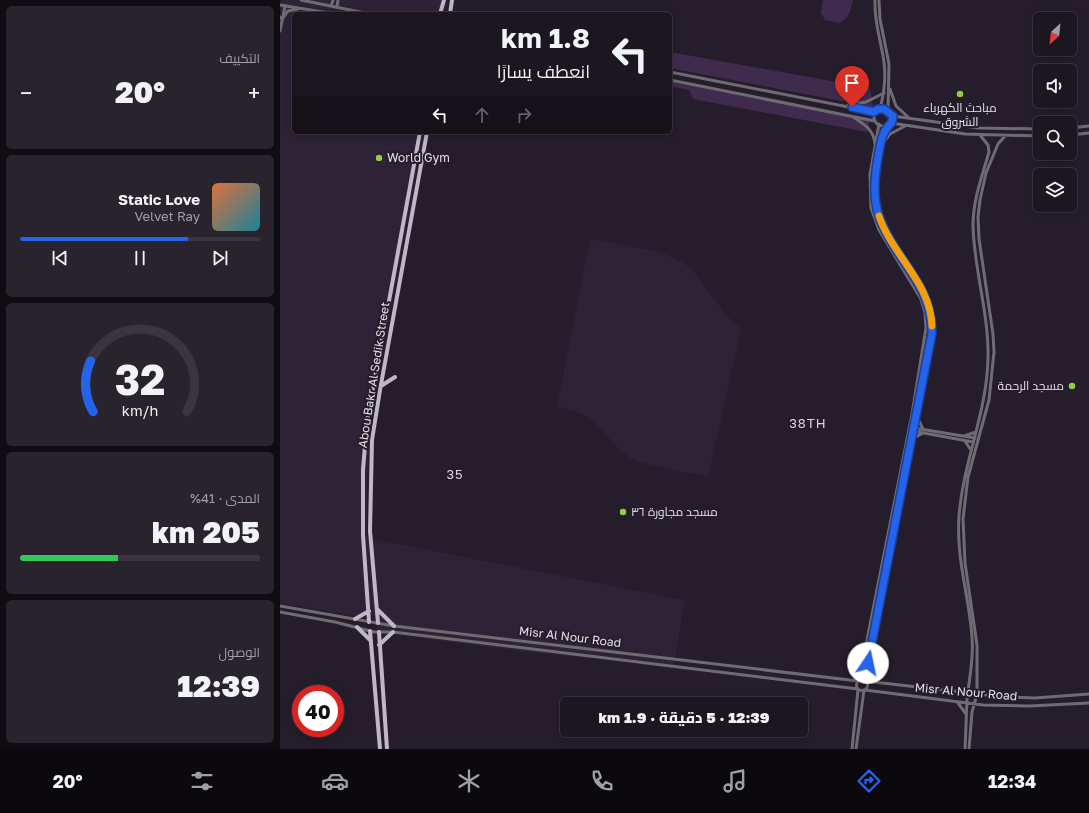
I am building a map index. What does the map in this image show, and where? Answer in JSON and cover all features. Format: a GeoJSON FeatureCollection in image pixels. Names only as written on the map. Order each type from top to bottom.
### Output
{"type":"FeatureCollection","features":[{"type":"Feature","properties":{"kind":"main road"},"geometry":{"type":"LineString","coordinates":[[441,12],[444,0]]}},
{"type":"Feature","properties":{"kind":"main road"},"geometry":{"type":"LineString","coordinates":[[450,12],[452,0]]}},
{"type":"Feature","properties":{"kind":"main road","name":"Abou Bakr Al Sedik Street"},"geometry":{"type":"LineString","coordinates":[[369,622],[363,535],[363,470],[367,421],[420,134]]}},
{"type":"Feature","properties":{"kind":"main road","name":"Abou Bakr Al Sedik Street"},"geometry":{"type":"LineString","coordinates":[[378,623],[374,591],[370,530],[372,440],[380,386],[427,134]]}},
{"type":"Feature","properties":{"kind":"main road"},"geometry":{"type":"LineString","coordinates":[[398,252],[405,254]]}},
{"type":"Feature","properties":{"kind":"main road"},"geometry":{"type":"LineString","coordinates":[[380,386],[395,377]]}},
{"type":"Feature","properties":{"kind":"main road"},"geometry":{"type":"LineString","coordinates":[[367,592],[374,591]]}},
{"type":"Feature","properties":{"kind":"main road"},"geometry":{"type":"LineString","coordinates":[[376,608],[394,626]]}},
{"type":"Feature","properties":{"kind":"main road"},"geometry":{"type":"LineString","coordinates":[[355,619],[369,611]]}},
{"type":"Feature","properties":{"kind":"main road"},"geometry":{"type":"LineString","coordinates":[[357,627],[371,642]]}},
{"type":"Feature","properties":{"kind":"main road"},"geometry":{"type":"LineString","coordinates":[[370,631],[380,749]]}},
{"type":"Feature","properties":{"kind":"main road"},"geometry":{"type":"LineString","coordinates":[[379,632],[387,749]]}},
{"type":"Feature","properties":{"kind":"main road"},"geometry":{"type":"LineString","coordinates":[[379,645],[393,632]]}},
{"type":"Feature","properties":{"kind":"main road"},"geometry":{"type":"LineString","coordinates":[[376,698],[383,698]]}},
{"type":"Feature","properties":{"kind":"street"},"geometry":{"type":"LineString","coordinates":[[301,0],[354,12]]}},
{"type":"Feature","properties":{"kind":"street"},"geometry":{"type":"LineString","coordinates":[[332,6],[333,0]]}},
{"type":"Feature","properties":{"kind":"street"},"geometry":{"type":"LineString","coordinates":[[336,7],[338,0]]}},
{"type":"Feature","properties":{"kind":"street"},"geometry":{"type":"LineString","coordinates":[[875,0],[876,19],[885,69],[884,93],[880,109]]}},
{"type":"Feature","properties":{"kind":"street"},"geometry":{"type":"LineString","coordinates":[[880,0],[880,20],[889,64],[890,88],[887,103],[888,111]]}},
{"type":"Feature","properties":{"kind":"street"},"geometry":{"type":"LineString","coordinates":[[280,5],[324,12]]}},
{"type":"Feature","properties":{"kind":"street"},"geometry":{"type":"LineString","coordinates":[[280,31],[281,18],[285,6]]}},
{"type":"Feature","properties":{"kind":"street"},"geometry":{"type":"LineString","coordinates":[[281,18],[288,11],[302,8]]}},
{"type":"Feature","properties":{"kind":"street"},"geometry":{"type":"LineString","coordinates":[[672,72],[874,112],[880,109],[888,111],[893,116],[912,119],[980,128],[1033,129]]}},
{"type":"Feature","properties":{"kind":"street"},"geometry":{"type":"LineString","coordinates":[[672,80],[850,115],[875,121],[879,124],[980,135],[1033,136]]}},
{"type":"Feature","properties":{"kind":"street"},"geometry":{"type":"LineString","coordinates":[[890,88],[896,106],[903,114],[912,119]]}},
{"type":"Feature","properties":{"kind":"street"},"geometry":{"type":"LineString","coordinates":[[841,105],[866,102],[884,93]]}},
{"type":"Feature","properties":{"kind":"street"},"geometry":{"type":"LineString","coordinates":[[803,106],[806,102],[805,98]]}},
{"type":"Feature","properties":{"kind":"street"},"geometry":{"type":"LineString","coordinates":[[874,112],[873,116],[875,121]]}},
{"type":"Feature","properties":{"kind":"street"},"geometry":{"type":"LineString","coordinates":[[850,115],[866,125],[873,134],[874,151]]}},
{"type":"Feature","properties":{"kind":"street"},"geometry":{"type":"LineString","coordinates":[[852,749],[860,696],[867,686],[865,681],[932,333],[930,311],[922,288],[882,226],[877,209],[874,187],[875,174],[880,148],[893,116]]}},
{"type":"Feature","properties":{"kind":"street"},"geometry":{"type":"LineString","coordinates":[[856,749],[860,696],[856,685],[859,681],[912,414],[926,328],[924,307],[917,290],[875,222],[871,208],[869,187],[879,124]]}},
{"type":"Feature","properties":{"kind":"street"},"geometry":{"type":"LineString","coordinates":[[880,148],[890,134],[905,126]]}},
{"type":"Feature","properties":{"kind":"street"},"geometry":{"type":"LineString","coordinates":[[1077,127],[1089,126]]}},
{"type":"Feature","properties":{"kind":"street"},"geometry":{"type":"LineString","coordinates":[[1077,134],[1089,133]]}},
{"type":"Feature","properties":{"kind":"street"},"geometry":{"type":"LineString","coordinates":[[965,749],[967,703],[972,671],[973,645],[961,568],[958,532],[962,490],[976,432],[988,371],[988,334],[974,242],[973,216],[975,196],[989,152],[988,145],[980,135]]}},
{"type":"Feature","properties":{"kind":"street"},"geometry":{"type":"LineString","coordinates":[[969,749],[972,712],[977,694],[977,645],[965,563],[963,521],[968,477],[987,410],[993,372],[993,339],[979,239],[978,217],[986,173],[998,144],[1005,136]]}},
{"type":"Feature","properties":{"kind":"street"},"geometry":{"type":"LineString","coordinates":[[869,187],[874,187]]}},
{"type":"Feature","properties":{"kind":"street"},"geometry":{"type":"LineString","coordinates":[[973,216],[978,217]]}},
{"type":"Feature","properties":{"kind":"street"},"geometry":{"type":"LineString","coordinates":[[984,304],[989,304]]}},
{"type":"Feature","properties":{"kind":"street"},"geometry":{"type":"LineString","coordinates":[[988,371],[991,373],[993,372]]}},
{"type":"Feature","properties":{"kind":"street"},"geometry":{"type":"LineString","coordinates":[[987,378],[992,379]]}},
{"type":"Feature","properties":{"kind":"street"},"geometry":{"type":"LineString","coordinates":[[916,416],[923,431]]}},
{"type":"Feature","properties":{"kind":"street"},"geometry":{"type":"LineString","coordinates":[[914,430],[964,436],[974,440]]}},
{"type":"Feature","properties":{"kind":"street"},"geometry":{"type":"LineString","coordinates":[[912,439],[923,431],[964,440],[974,440]]}},
{"type":"Feature","properties":{"kind":"street"},"geometry":{"type":"LineString","coordinates":[[964,436],[976,432]]}},
{"type":"Feature","properties":{"kind":"street"},"geometry":{"type":"LineString","coordinates":[[964,440],[971,450]]}},
{"type":"Feature","properties":{"kind":"street","name":"Misr Al Nour Road"},"geometry":{"type":"LineString","coordinates":[[280,606],[394,626],[859,681]]}},
{"type":"Feature","properties":{"kind":"street","name":"Misr Al Nour Road"},"geometry":{"type":"LineString","coordinates":[[280,612],[357,627],[370,631],[393,632],[858,689]]}},
{"type":"Feature","properties":{"kind":"street"},"geometry":{"type":"LineString","coordinates":[[443,631],[445,636],[443,639]]}},
{"type":"Feature","properties":{"kind":"street"},"geometry":{"type":"LineString","coordinates":[[453,632],[451,636],[453,640]]}},
{"type":"Feature","properties":{"kind":"street"},"geometry":{"type":"LineString","coordinates":[[601,658],[604,654],[602,650]]}},
{"type":"Feature","properties":{"kind":"street"},"geometry":{"type":"LineString","coordinates":[[612,651],[610,655],[612,659]]}},
{"type":"Feature","properties":{"kind":"street"},"geometry":{"type":"LineString","coordinates":[[731,666],[733,670],[731,674]]}},
{"type":"Feature","properties":{"kind":"street"},"geometry":{"type":"LineString","coordinates":[[739,674],[737,670],[740,667]]}},
{"type":"Feature","properties":{"kind":"street"},"geometry":{"type":"LineString","coordinates":[[860,676],[866,676]]}},
{"type":"Feature","properties":{"kind":"street"},"geometry":{"type":"LineString","coordinates":[[859,681],[865,681]]}},
{"type":"Feature","properties":{"kind":"street","name":"Misr Al Nour Road"},"geometry":{"type":"LineString","coordinates":[[865,681],[968,694],[1028,698],[1089,694]]}},
{"type":"Feature","properties":{"kind":"street"},"geometry":{"type":"LineString","coordinates":[[858,689],[864,690]]}},
{"type":"Feature","properties":{"kind":"street","name":"Misr Al Nour Road"},"geometry":{"type":"LineString","coordinates":[[864,690],[975,704],[1028,706],[1089,703]]}},
{"type":"Feature","properties":{"kind":"street"},"geometry":{"type":"LineString","coordinates":[[957,702],[967,715]]}},
{"type":"Feature","properties":{"kind":"shaded area"},"geometry":{"type":"Polygon","coordinates":[[[282,0],[448,0],[445,12],[292,12],[292,134],[424,134],[372,411],[367,482],[367,538],[685,600],[674,665],[533,653],[377,632],[375,616],[356,616],[280,603],[280,10],[282,0]]]}},
{"type":"Feature","properties":{"kind":"shaded area"},"geometry":{"type":"Polygon","coordinates":[[[823,0],[853,0],[847,16],[839,23],[825,20],[821,13],[823,0]]]}},
{"type":"Feature","properties":{"kind":"shaded area"},"geometry":{"type":"Polygon","coordinates":[[[672,52],[870,88],[873,107],[672,68],[672,52]]]}},
{"type":"Feature","properties":{"kind":"shaded area"},"geometry":{"type":"Polygon","coordinates":[[[672,82],[870,119],[867,132],[693,99],[689,90],[672,86],[672,82]]]}},
{"type":"Feature","properties":{"kind":"shaded area"},"geometry":{"type":"Polygon","coordinates":[[[590,239],[660,252],[683,262],[695,273],[726,315],[741,329],[708,477],[635,461],[623,453],[591,419],[580,413],[557,406],[590,239]]]}},
{"type":"Feature","properties":{"kind":"slow traffic"},"geometry":{"type":"LineString","coordinates":[[879,216],[886,233],[922,288],[929,306],[932,326]]}},
{"type":"Feature","properties":{"kind":"place","name":"مباحث الكهرباء الشروق"},"geometry":{"type":"Point","coordinates":[960,94]}},
{"type":"Feature","properties":{"kind":"place","name":"World Gym"},"geometry":{"type":"Point","coordinates":[379,158]}},
{"type":"Feature","properties":{"kind":"place","name":"مسجد الرحمة"},"geometry":{"type":"Point","coordinates":[1072,386]}},
{"type":"Feature","properties":{"kind":"place","name":"مسجد مجاورة ٣٦"},"geometry":{"type":"Point","coordinates":[623,512]}},
{"type":"Feature","properties":{"kind":"district","name":"38TH"},"geometry":{"type":"Point","coordinates":[808,423]}},
{"type":"Feature","properties":{"kind":"district","name":"35"},"geometry":{"type":"Point","coordinates":[455,474]}},
{"type":"Feature","properties":{"kind":"route"},"geometry":{"type":"LineString","coordinates":[[852,107],[874,112],[878,109],[884,109],[890,112],[893,116],[892,122],[888,125],[882,140],[875,174],[874,181],[877,209],[882,226],[922,288],[929,306],[932,321],[932,333],[868,663]]}}]}
